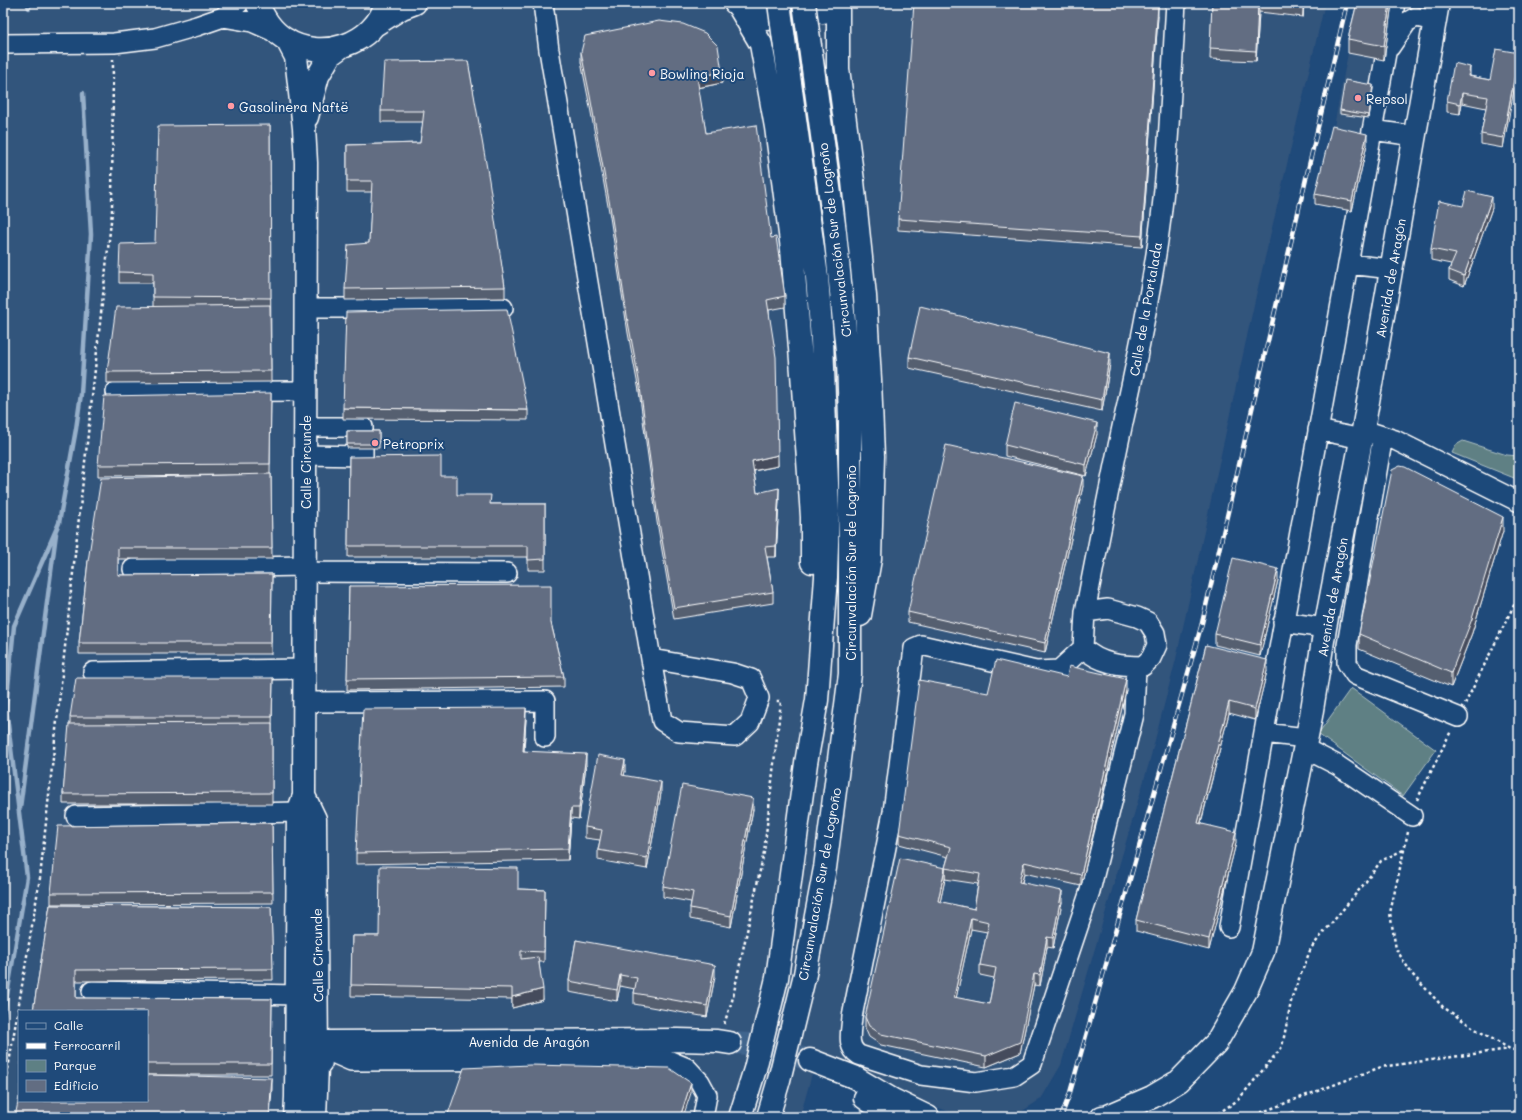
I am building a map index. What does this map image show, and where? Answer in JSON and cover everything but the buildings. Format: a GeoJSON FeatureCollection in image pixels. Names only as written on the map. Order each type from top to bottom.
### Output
{"type":"FeatureCollection","features":[{"type":"Feature","properties":{"kind":"main road"},"geometry":{"type":"LineString","coordinates":[[257,3],[264,19],[282,37],[304,48],[323,50],[341,47],[359,39],[374,25],[402,8],[415,3]]}},
{"type":"Feature","properties":{"kind":"main road"},"geometry":{"type":"LineString","coordinates":[[374,25],[385,8],[386,3]]}},
{"type":"Feature","properties":{"kind":"main road"},"geometry":{"type":"LineString","coordinates":[[737,5],[758,16],[774,11]]}},
{"type":"Feature","properties":{"kind":"main road"},"geometry":{"type":"LineString","coordinates":[[737,5],[761,44],[776,127],[793,257],[812,517],[812,570],[807,672],[806,763]]}},
{"type":"Feature","properties":{"kind":"main road"},"geometry":{"type":"LineString","coordinates":[[825,5],[838,69],[853,181],[865,296],[873,456],[870,559],[850,674]]}},
{"type":"Feature","properties":{"kind":"main road","name":"Circunvalación Sur de Logroño"},"geometry":{"type":"LineString","coordinates":[[768,1117],[779,1080],[805,974],[825,868],[850,674],[850,418],[848,361],[835,232],[810,46],[825,5]]}},
{"type":"Feature","properties":{"kind":"main road","name":"Circunvalación Sur de Logroño"},"geometry":{"type":"LineString","coordinates":[[740,1117],[755,1069],[777,978],[806,763],[817,700],[824,609],[828,512],[822,339],[817,277],[785,48],[774,11]]}},
{"type":"Feature","properties":{"kind":"main road","name":"Avenida de Aragón"},"geometry":{"type":"LineString","coordinates":[[1105,1116],[1152,1097],[1179,1081],[1216,1043],[1246,991],[1263,952],[1305,743],[1325,628],[1369,435],[1392,269],[1437,12]]}},
{"type":"Feature","properties":{"kind":"main road","name":"Calle Circunde"},"geometry":{"type":"LineString","coordinates":[[282,37],[296,57],[304,128],[306,163],[305,702],[296,943],[297,994],[295,1117]]}},
{"type":"Feature","properties":{"kind":"main road","name":"Calle Circunde"},"geometry":{"type":"LineString","coordinates":[[304,128],[318,76],[330,55],[341,47]]}},
{"type":"Feature","properties":{"kind":"main road","name":"Calle Circunde"},"geometry":{"type":"LineString","coordinates":[[301,804],[315,819],[326,1049],[315,1117]]}},
{"type":"Feature","properties":{"kind":"main road"},"geometry":{"type":"LineString","coordinates":[[296,943],[303,959],[306,973],[308,1033],[326,1049],[308,1055],[306,1062],[305,1117]]}},
{"type":"Feature","properties":{"kind":"main road","name":"Avenida de Aragón"},"geometry":{"type":"LineString","coordinates":[[326,1049],[724,1042]]}},
{"type":"Feature","properties":{"kind":"main road"},"geometry":{"type":"LineString","coordinates":[[892,1117],[861,1095],[834,1079],[810,1060],[849,1076],[928,1117]]}},
{"type":"Feature","properties":{"kind":"street"},"geometry":{"type":"LineString","coordinates":[[3,44],[114,43],[155,38],[198,26],[223,17],[239,3]]}},
{"type":"Feature","properties":{"kind":"street"},"geometry":{"type":"LineString","coordinates":[[543,3],[553,73],[651,659],[662,721],[678,732],[735,736],[750,722],[759,698],[751,679],[733,673],[651,659]]}},
{"type":"Feature","properties":{"kind":"street","name":"Calle de la Portalada"},"geometry":{"type":"LineString","coordinates":[[1083,648],[1085,612],[1148,308],[1157,247],[1166,160],[1176,3]]}},
{"type":"Feature","properties":{"kind":"street"},"geometry":{"type":"LineString","coordinates":[[1229,927],[1395,3]]}},
{"type":"Feature","properties":{"kind":"street"},"geometry":{"type":"LineString","coordinates":[[1386,53],[1407,22],[1416,17],[1437,12]]}},
{"type":"Feature","properties":{"kind":"street"},"geometry":{"type":"LineString","coordinates":[[223,17],[252,22],[282,37]]}},
{"type":"Feature","properties":{"kind":"street"},"geometry":{"type":"LineString","coordinates":[[1372,130],[1415,136]]}},
{"type":"Feature","properties":{"kind":"street"},"geometry":{"type":"LineString","coordinates":[[1348,264],[1392,269]]}},
{"type":"Feature","properties":{"kind":"street"},"geometry":{"type":"LineString","coordinates":[[306,308],[503,308]]}},
{"type":"Feature","properties":{"kind":"street"},"geometry":{"type":"LineString","coordinates":[[116,392],[306,391]]}},
{"type":"Feature","properties":{"kind":"street"},"geometry":{"type":"LineString","coordinates":[[305,455],[363,456],[363,427],[306,427]]}},
{"type":"Feature","properties":{"kind":"street"},"geometry":{"type":"LineString","coordinates":[[1318,430],[1369,435],[1395,440],[1519,502]]}},
{"type":"Feature","properties":{"kind":"street"},"geometry":{"type":"LineString","coordinates":[[1369,435],[1347,645],[1347,663],[1355,674],[1458,717]]}},
{"type":"Feature","properties":{"kind":"street"},"geometry":{"type":"LineString","coordinates":[[133,569],[305,569],[507,573]]}},
{"type":"Feature","properties":{"kind":"street"},"geometry":{"type":"LineString","coordinates":[[849,1076],[847,1060],[851,1048],[852,1018],[893,812],[914,648],[921,645],[1036,671],[1059,670],[1083,648],[1091,655],[1106,662],[1125,666],[1143,666],[1151,658],[1157,645],[1156,633],[1148,622],[1137,617],[1108,609],[1085,612]]}},
{"type":"Feature","properties":{"kind":"street"},"geometry":{"type":"LineString","coordinates":[[1284,622],[1325,628]]}},
{"type":"Feature","properties":{"kind":"street"},"geometry":{"type":"LineString","coordinates":[[851,1048],[859,1055],[922,1075],[976,1082],[1014,1076],[1032,1064],[1090,891],[1134,714],[1136,666]]}},
{"type":"Feature","properties":{"kind":"street"},"geometry":{"type":"LineString","coordinates":[[93,672],[305,669]]}},
{"type":"Feature","properties":{"kind":"street"},"geometry":{"type":"LineString","coordinates":[[305,702],[545,701],[545,737]]}},
{"type":"Feature","properties":{"kind":"street"},"geometry":{"type":"LineString","coordinates":[[1264,733],[1305,743],[1412,816]]}},
{"type":"Feature","properties":{"kind":"street"},"geometry":{"type":"LineString","coordinates":[[76,816],[301,804]]}},
{"type":"Feature","properties":{"kind":"street"},"geometry":{"type":"LineString","coordinates":[[92,991],[297,994]]}},
{"type":"Feature","properties":{"kind":"street"},"geometry":{"type":"LineString","coordinates":[[326,1049],[351,1061],[668,1060],[687,1068],[700,1082],[707,1096],[703,1117]]}},
{"type":"Feature","properties":{"kind":"path"},"geometry":{"type":"LineString","coordinates":[[3,1099],[40,878],[111,220],[114,43]]}},
{"type":"Feature","properties":{"kind":"path"},"geometry":{"type":"LineString","coordinates":[[1519,595],[1415,803],[1403,850],[1390,913],[1396,949],[1412,974],[1443,1007],[1477,1030],[1510,1049],[1519,1051]]}},
{"type":"Feature","properties":{"kind":"path"},"geometry":{"type":"LineString","coordinates":[[724,1042],[764,852],[781,701],[759,698]]}},
{"type":"Feature","properties":{"kind":"path"},"geometry":{"type":"LineString","coordinates":[[1213,1117],[1238,1100],[1282,1047],[1292,998],[1311,948],[1381,861],[1403,850]]}},
{"type":"Feature","properties":{"kind":"path"},"geometry":{"type":"LineString","coordinates":[[1249,1117],[1381,1067],[1510,1049]]}},
{"type":"Feature","properties":{"kind":"shaded area"},"geometry":{"type":"Polygon","coordinates":[[[3,3],[1325,3],[1255,300],[1176,659],[1149,763],[1061,1065],[1041,1099],[1013,1117],[963,1117],[886,1088],[817,1056],[800,1117],[3,1117],[3,3]]]}},
{"type":"Feature","properties":{"kind":"shaded area","name":"Repsol"},"geometry":{"type":"Polygon","coordinates":[[[1348,53],[1384,60],[1367,144],[1332,137],[1348,53]]]}},
{"type":"Feature","properties":{"kind":"green space"},"geometry":{"type":"Polygon","coordinates":[[[1463,441],[1507,455],[1519,456],[1519,480],[1452,453],[1456,445],[1463,441]]]}},
{"type":"Feature","properties":{"kind":"green space"},"geometry":{"type":"Polygon","coordinates":[[[1351,688],[1436,750],[1403,796],[1318,734],[1351,688]]]}},
{"type":"Feature","properties":{"kind":"waterway"},"geometry":{"type":"LineString","coordinates":[[27,3],[29,8]]}},
{"type":"Feature","properties":{"kind":"waterway"},"geometry":{"type":"LineString","coordinates":[[3,1019],[27,877],[6,708],[14,626],[59,523],[81,394],[91,234],[83,93]]}},
{"type":"Feature","properties":{"kind":"waterway"},"geometry":{"type":"LineString","coordinates":[[20,808],[56,534]]}},
{"type":"Feature","properties":{"kind":"tunnel"},"geometry":{"type":"LineString","coordinates":[[730,1043],[754,1044],[810,1060]]}},
{"type":"Feature","properties":{"kind":"railway"},"geometry":{"type":"LineString","coordinates":[[1061,1117],[1069,1096],[1202,623],[1347,3]]}},
{"type":"Feature","properties":{"kind":"place","name":"Bowling Rioja"},"geometry":{"type":"Point","coordinates":[652,73]}},
{"type":"Feature","properties":{"kind":"place","name":"Repsol"},"geometry":{"type":"Point","coordinates":[1358,98]}},
{"type":"Feature","properties":{"kind":"place","name":"Gasolinera Naftë"},"geometry":{"type":"Point","coordinates":[231,106]}},
{"type":"Feature","properties":{"kind":"place","name":"Petroprix"},"geometry":{"type":"Point","coordinates":[375,443]}}]}
